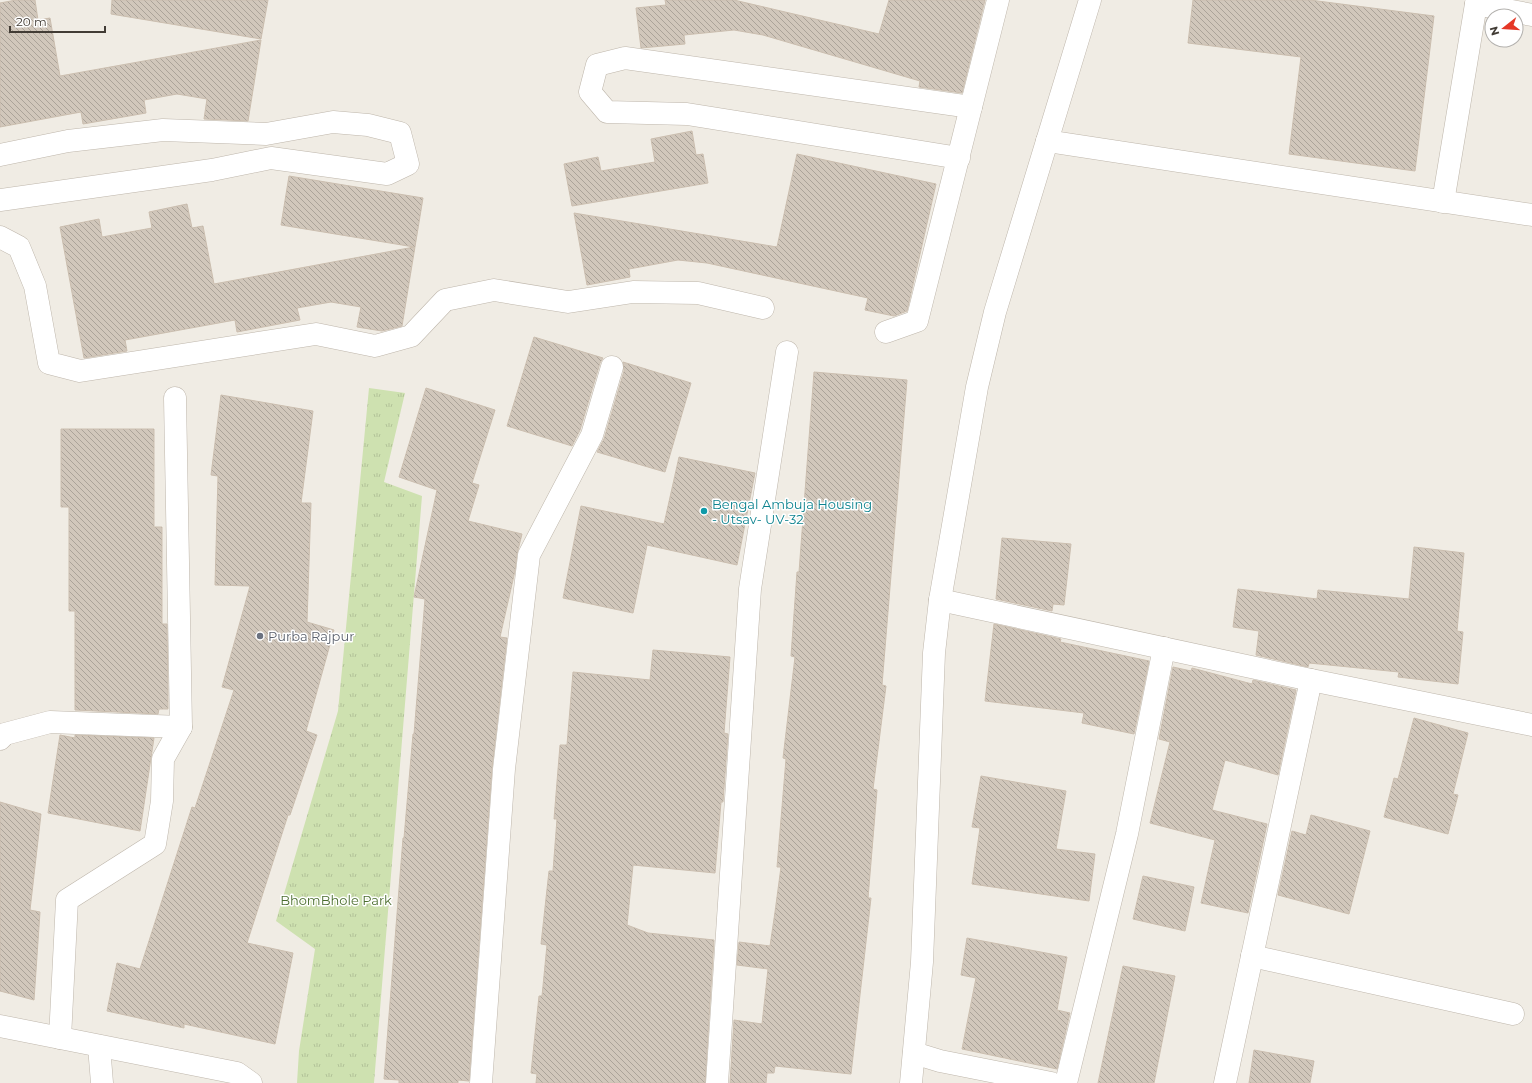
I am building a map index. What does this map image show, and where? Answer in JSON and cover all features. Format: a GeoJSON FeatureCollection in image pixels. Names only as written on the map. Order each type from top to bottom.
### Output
{"type":"FeatureCollection","features":[{"type":"Feature","properties":{"kind":"street"},"geometry":{"type":"LineString","coordinates":[[886,332],[918,321],[923,294],[937,247],[998,0]]}},
{"type":"Feature","properties":{"kind":"street"},"geometry":{"type":"LineString","coordinates":[[911,1083],[922,962],[934,653],[940,600],[977,387],[995,312],[1090,0]]}},
{"type":"Feature","properties":{"kind":"street"},"geometry":{"type":"LineString","coordinates":[[1443,202],[1476,2],[1532,15]]}},
{"type":"Feature","properties":{"kind":"street"},"geometry":{"type":"LineString","coordinates":[[959,158],[687,114],[607,112],[590,92],[597,65],[625,58],[971,107]]}},
{"type":"Feature","properties":{"kind":"street"},"geometry":{"type":"LineString","coordinates":[[0,155],[68,141],[163,130],[266,134],[333,122],[368,125],[400,133],[408,164],[386,174],[271,158],[212,170],[0,200]]}},
{"type":"Feature","properties":{"kind":"street"},"geometry":{"type":"LineString","coordinates":[[1047,141],[1532,215]]}},
{"type":"Feature","properties":{"kind":"street"},"geometry":{"type":"LineString","coordinates":[[0,237],[19,247],[35,286],[49,363],[80,371],[316,334],[375,346],[411,336],[445,300],[494,290],[568,302],[633,292],[698,293],[763,308]]}},
{"type":"Feature","properties":{"kind":"street"},"geometry":{"type":"LineString","coordinates":[[718,1083],[750,589],[787,352]]}},
{"type":"Feature","properties":{"kind":"street"},"geometry":{"type":"LineString","coordinates":[[481,1083],[504,769],[529,555],[592,435],[612,366]]}},
{"type":"Feature","properties":{"kind":"street"},"geometry":{"type":"LineString","coordinates":[[60,1038],[66,900],[155,844],[162,801],[163,759],[181,727],[175,398]]}},
{"type":"Feature","properties":{"kind":"street"},"geometry":{"type":"LineString","coordinates":[[940,600],[1311,680],[1532,725]]}},
{"type":"Feature","properties":{"kind":"street"},"geometry":{"type":"LineString","coordinates":[[1066,1083],[1127,834],[1164,648]]}},
{"type":"Feature","properties":{"kind":"street"},"geometry":{"type":"LineString","coordinates":[[1225,1083],[1311,680]]}},
{"type":"Feature","properties":{"kind":"street"},"geometry":{"type":"LineString","coordinates":[[0,738],[5,734],[50,722],[181,727]]}},
{"type":"Feature","properties":{"kind":"street"},"geometry":{"type":"LineString","coordinates":[[1252,956],[1514,1014]]}},
{"type":"Feature","properties":{"kind":"street"},"geometry":{"type":"LineString","coordinates":[[0,1026],[99,1046],[242,1080]]}},
{"type":"Feature","properties":{"kind":"street"},"geometry":{"type":"LineString","coordinates":[[99,1046],[102,1083]]}},
{"type":"Feature","properties":{"kind":"street"},"geometry":{"type":"LineString","coordinates":[[914,1053],[940,1061],[1051,1083]]}},
{"type":"Feature","properties":{"kind":"green space","name":"BhomBhole Park"},"geometry":{"type":"Polygon","coordinates":[[[369,388],[405,393],[384,482],[422,496],[374,1083],[297,1083],[299,1051],[315,949],[276,921],[338,711],[369,388]]]}},
{"type":"Feature","properties":{"kind":"building"},"geometry":{"type":"Polygon","coordinates":[[[16,0],[35,0],[38,20],[50,18],[60,76],[261,40],[248,121],[204,119],[207,99],[177,94],[144,100],[146,113],[83,124],[81,112],[0,127],[0,3],[16,0]]]}},
{"type":"Feature","properties":{"kind":"building"},"geometry":{"type":"Polygon","coordinates":[[[112,0],[268,0],[261,39],[111,14],[112,0]]]}},
{"type":"Feature","properties":{"kind":"building"},"geometry":{"type":"Polygon","coordinates":[[[665,0],[734,0],[879,34],[889,0],[985,0],[962,93],[919,87],[920,81],[763,35],[734,30],[684,35],[685,44],[641,48],[636,8],[666,5],[665,0]]]}},
{"type":"Feature","properties":{"kind":"building"},"geometry":{"type":"Polygon","coordinates":[[[1193,0],[1310,0],[1434,16],[1415,171],[1289,154],[1301,57],[1188,43],[1193,0]]]}},
{"type":"Feature","properties":{"kind":"building"},"geometry":{"type":"Polygon","coordinates":[[[692,131],[696,155],[703,154],[708,183],[572,206],[564,164],[598,157],[601,171],[655,162],[651,139],[692,131]]]}},
{"type":"Feature","properties":{"kind":"building"},"geometry":{"type":"Polygon","coordinates":[[[797,154],[936,184],[907,311],[894,316],[865,310],[868,298],[707,263],[678,260],[629,269],[630,277],[587,285],[574,213],[777,247],[797,154]]]}},
{"type":"Feature","properties":{"kind":"building"},"geometry":{"type":"Polygon","coordinates":[[[289,176],[423,198],[402,326],[382,331],[357,327],[361,307],[331,302],[297,308],[300,320],[237,332],[235,320],[125,340],[127,351],[84,358],[60,227],[99,219],[102,237],[152,228],[149,212],[187,204],[192,228],[203,226],[214,284],[414,247],[281,225],[289,176]]]}},
{"type":"Feature","properties":{"kind":"building"},"geometry":{"type":"Polygon","coordinates":[[[534,337],[603,358],[600,363],[580,430],[572,446],[507,426],[534,337]]]}},
{"type":"Feature","properties":{"kind":"building"},"geometry":{"type":"Polygon","coordinates":[[[623,362],[691,383],[665,472],[597,452],[604,439],[624,371],[623,362]]]}},
{"type":"Feature","properties":{"kind":"building"},"geometry":{"type":"Polygon","coordinates":[[[814,372],[907,380],[882,685],[886,686],[873,789],[877,790],[868,898],[871,898],[851,1074],[775,1066],[774,1073],[767,1073],[766,1083],[730,1083],[734,1020],[762,1024],[768,969],[737,965],[739,942],[770,946],[781,867],[777,867],[786,759],[783,758],[795,657],[791,656],[814,372]]]}},
{"type":"Feature","properties":{"kind":"building"},"geometry":{"type":"Polygon","coordinates":[[[426,388],[495,410],[472,483],[479,485],[468,521],[522,534],[500,637],[507,638],[492,768],[469,1081],[458,1080],[458,1083],[399,1083],[399,1080],[384,1079],[403,838],[414,734],[425,599],[414,597],[437,490],[399,477],[426,388]]]}},
{"type":"Feature","properties":{"kind":"building"},"geometry":{"type":"Polygon","coordinates":[[[221,395],[313,411],[301,503],[311,503],[307,622],[334,630],[306,731],[317,735],[290,815],[288,815],[247,943],[293,953],[275,1044],[184,1024],[184,1028],[107,1011],[117,963],[140,969],[192,807],[195,808],[234,690],[222,687],[250,586],[215,585],[218,476],[211,475],[221,395]]]}},
{"type":"Feature","properties":{"kind":"building"},"geometry":{"type":"Polygon","coordinates":[[[61,429],[154,429],[154,527],[162,527],[162,624],[167,624],[168,693],[168,709],[159,709],[158,714],[75,710],[75,611],[69,611],[69,507],[61,507],[61,429]]]}},
{"type":"Feature","properties":{"kind":"building"},"geometry":{"type":"Polygon","coordinates":[[[679,457],[755,473],[737,565],[647,545],[633,613],[563,598],[581,506],[664,524],[679,457]]]}},
{"type":"Feature","properties":{"kind":"building"},"geometry":{"type":"Polygon","coordinates":[[[1002,538],[1071,544],[1064,605],[1053,604],[1052,611],[996,599],[1002,538]]]}},
{"type":"Feature","properties":{"kind":"building"},"geometry":{"type":"Polygon","coordinates":[[[1414,547],[1464,553],[1457,631],[1463,632],[1458,684],[1398,677],[1399,672],[1309,663],[1308,667],[1256,655],[1259,631],[1233,627],[1238,589],[1317,599],[1318,590],[1409,599],[1414,547]]]}},
{"type":"Feature","properties":{"kind":"building"},"geometry":{"type":"Polygon","coordinates":[[[994,624],[1061,639],[1060,642],[1149,661],[1134,734],[1082,723],[1084,713],[985,701],[994,624]]]}},
{"type":"Feature","properties":{"kind":"building"},"geometry":{"type":"Polygon","coordinates":[[[653,650],[730,657],[724,733],[728,734],[723,802],[721,802],[715,873],[633,865],[627,925],[648,933],[714,940],[705,1083],[536,1083],[537,1074],[531,1073],[539,996],[542,996],[547,945],[541,944],[549,871],[553,871],[557,819],[554,819],[560,745],[567,745],[573,672],[650,680],[653,650]]]}},
{"type":"Feature","properties":{"kind":"building"},"geometry":{"type":"Polygon","coordinates":[[[1173,667],[1191,671],[1192,668],[1252,684],[1253,680],[1296,690],[1278,775],[1225,760],[1212,810],[1267,824],[1248,913],[1201,903],[1215,840],[1150,823],[1170,742],[1159,739],[1173,667]]]}},
{"type":"Feature","properties":{"kind":"building"},"geometry":{"type":"Polygon","coordinates":[[[1414,718],[1468,733],[1453,794],[1458,795],[1448,834],[1384,817],[1394,778],[1398,779],[1414,718]]]}},
{"type":"Feature","properties":{"kind":"building"},"geometry":{"type":"Polygon","coordinates":[[[60,735],[75,738],[75,735],[154,738],[140,831],[48,813],[60,735]]]}},
{"type":"Feature","properties":{"kind":"building"},"geometry":{"type":"Polygon","coordinates":[[[981,776],[1066,791],[1056,849],[1095,854],[1089,901],[972,884],[980,828],[972,827],[981,776]]]}},
{"type":"Feature","properties":{"kind":"building"},"geometry":{"type":"Polygon","coordinates":[[[0,802],[41,814],[30,910],[40,912],[34,1000],[0,991],[0,802]]]}},
{"type":"Feature","properties":{"kind":"building"},"geometry":{"type":"Polygon","coordinates":[[[1311,815],[1370,831],[1349,914],[1278,895],[1292,831],[1306,835],[1311,815]]]}},
{"type":"Feature","properties":{"kind":"building"},"geometry":{"type":"Polygon","coordinates":[[[1143,876],[1194,887],[1185,931],[1133,919],[1143,876]]]}},
{"type":"Feature","properties":{"kind":"building"},"geometry":{"type":"Polygon","coordinates":[[[967,938],[1067,957],[1057,1010],[1070,1013],[1057,1069],[962,1049],[976,978],[961,975],[967,938]]]}},
{"type":"Feature","properties":{"kind":"building"},"geometry":{"type":"Polygon","coordinates":[[[1123,966],[1175,976],[1154,1083],[1098,1083],[1123,966]]]}},
{"type":"Feature","properties":{"kind":"building"},"geometry":{"type":"Polygon","coordinates":[[[1254,1050],[1314,1061],[1310,1083],[1249,1083],[1254,1050]]]}},
{"type":"Feature","properties":{"kind":"place","name":"Bengal Ambuja Housing - Utsav- UV-32"},"geometry":{"type":"Point","coordinates":[704,511]}},
{"type":"Feature","properties":{"kind":"place","name":"Purba Rajpur"},"geometry":{"type":"Point","coordinates":[260,636]}}]}
